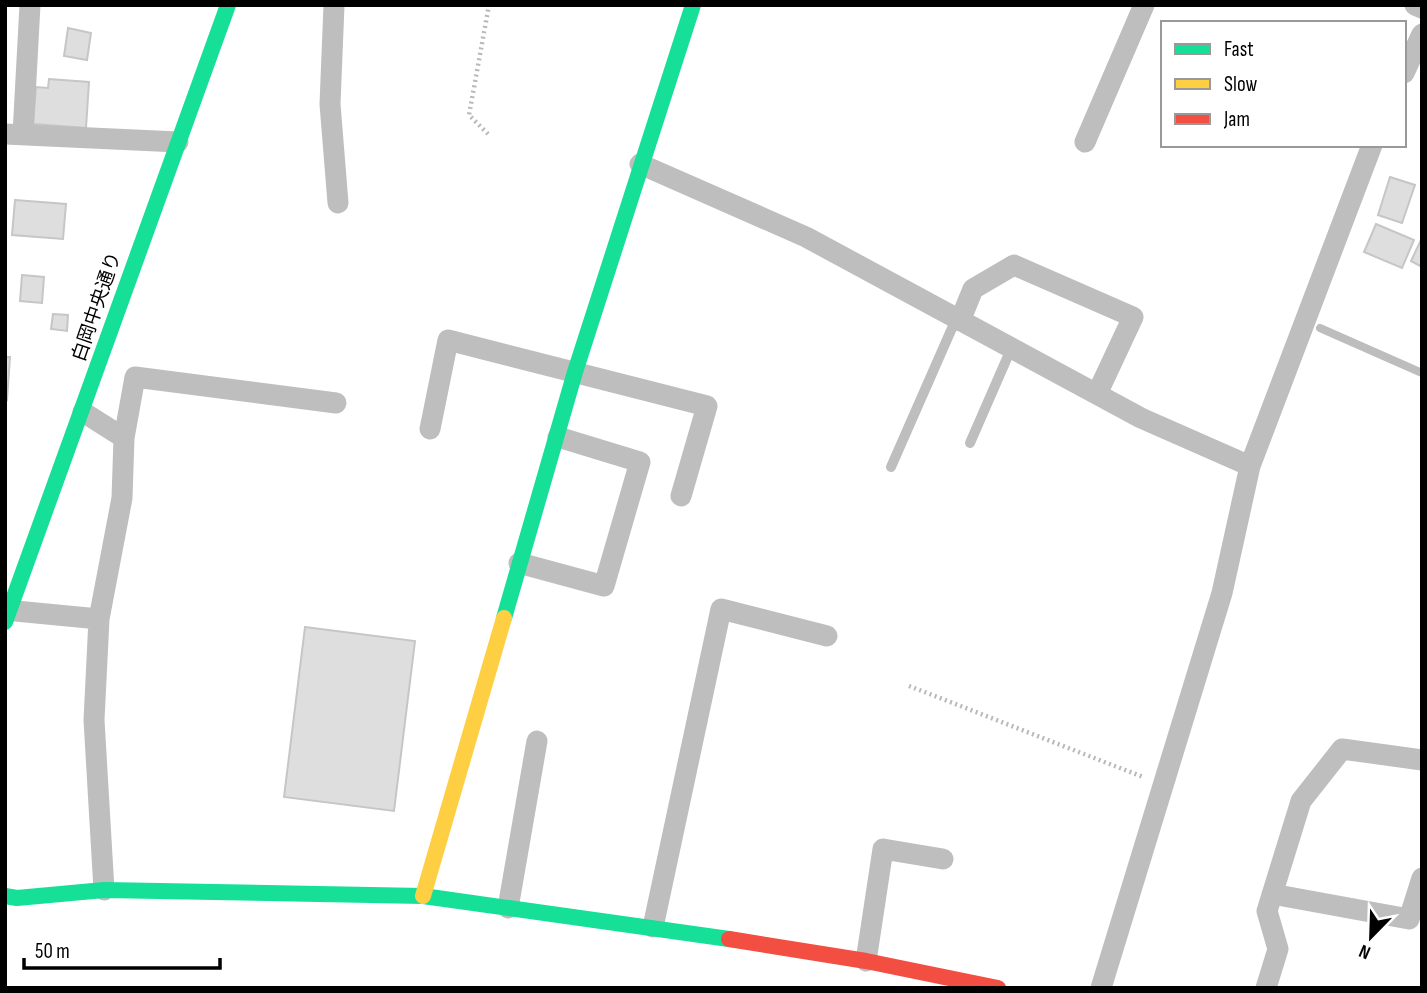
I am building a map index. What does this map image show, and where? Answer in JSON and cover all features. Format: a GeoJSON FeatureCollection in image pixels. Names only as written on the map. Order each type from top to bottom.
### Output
{"type":"FeatureCollection","features":[{"type":"Feature","properties":{"kind":"street"},"geometry":{"type":"LineString","coordinates":[[30,5],[14,134],[178,142]]}},
{"type":"Feature","properties":{"kind":"street","name":"白岡中央通り"},"geometry":{"type":"LineString","coordinates":[[7,614],[83,412],[228,5]]}},
{"type":"Feature","properties":{"kind":"street"},"geometry":{"type":"LineString","coordinates":[[334,5],[330,104],[338,203]]}},
{"type":"Feature","properties":{"kind":"street"},"geometry":{"type":"LineString","coordinates":[[423,896],[575,372],[693,5]]}},
{"type":"Feature","properties":{"kind":"street"},"geometry":{"type":"LineString","coordinates":[[1085,142],[1144,5]]}},
{"type":"Feature","properties":{"kind":"street"},"geometry":{"type":"LineString","coordinates":[[1415,5],[1422,8]]}},
{"type":"Feature","properties":{"kind":"street"},"geometry":{"type":"LineString","coordinates":[[1406,69],[1422,34]]}},
{"type":"Feature","properties":{"kind":"street"},"geometry":{"type":"LineString","coordinates":[[1101,988],[1222,593],[1250,466],[1371,147]]}},
{"type":"Feature","properties":{"kind":"street"},"geometry":{"type":"LineString","coordinates":[[640,164],[806,237],[1141,418],[1250,466]]}},
{"type":"Feature","properties":{"kind":"street"},"geometry":{"type":"LineString","coordinates":[[958,320],[973,289],[1014,265],[1133,317],[1097,394]]}},
{"type":"Feature","properties":{"kind":"street"},"geometry":{"type":"LineString","coordinates":[[430,429],[448,340],[707,405],[681,496]]}},
{"type":"Feature","properties":{"kind":"street"},"geometry":{"type":"LineString","coordinates":[[104,890],[94,720],[99,619],[122,498],[124,438],[135,377],[336,403]]}},
{"type":"Feature","properties":{"kind":"street"},"geometry":{"type":"LineString","coordinates":[[83,412],[124,438]]}},
{"type":"Feature","properties":{"kind":"street"},"geometry":{"type":"LineString","coordinates":[[519,563],[604,586],[640,462],[558,437]]}},
{"type":"Feature","properties":{"kind":"street"},"geometry":{"type":"LineString","coordinates":[[653,927],[721,609],[827,636]]}},
{"type":"Feature","properties":{"kind":"street"},"geometry":{"type":"LineString","coordinates":[[7,614],[99,619]]}},
{"type":"Feature","properties":{"kind":"street"},"geometry":{"type":"LineString","coordinates":[[508,908],[537,741]]}},
{"type":"Feature","properties":{"kind":"street"},"geometry":{"type":"LineString","coordinates":[[1266,988],[1278,949],[1267,911],[1301,801],[1342,749],[1422,760]]}},
{"type":"Feature","properties":{"kind":"street"},"geometry":{"type":"LineString","coordinates":[[866,961],[883,849],[943,859]]}},
{"type":"Feature","properties":{"kind":"street"},"geometry":{"type":"LineString","coordinates":[[1272,894],[1409,919],[1422,878]]}},
{"type":"Feature","properties":{"kind":"street"},"geometry":{"type":"LineString","coordinates":[[5,896],[17,898],[104,890],[423,896],[653,927],[866,961],[998,988]]}},
{"type":"Feature","properties":{"kind":"lane"},"geometry":{"type":"LineString","coordinates":[[891,467],[958,320]]}},
{"type":"Feature","properties":{"kind":"lane"},"geometry":{"type":"LineString","coordinates":[[970,443],[1011,349]]}},
{"type":"Feature","properties":{"kind":"path"},"geometry":{"type":"LineString","coordinates":[[488,134],[469,115],[489,5]]}},
{"type":"Feature","properties":{"kind":"path"},"geometry":{"type":"LineString","coordinates":[[909,686],[1163,785]]}},
{"type":"Feature","properties":{"kind":"building"},"geometry":{"type":"Polygon","coordinates":[[[68,28],[91,33],[87,60],[64,56],[68,28]]]}},
{"type":"Feature","properties":{"kind":"building"},"geometry":{"type":"Polygon","coordinates":[[[49,79],[89,82],[86,128],[33,124],[36,87],[48,88],[49,79]]]}},
{"type":"Feature","properties":{"kind":"building"},"geometry":{"type":"Polygon","coordinates":[[[1390,177],[1415,185],[1402,223],[1378,215],[1390,177]]]}},
{"type":"Feature","properties":{"kind":"building"},"geometry":{"type":"Polygon","coordinates":[[[15,200],[66,204],[63,239],[12,235],[15,200]]]}},
{"type":"Feature","properties":{"kind":"building"},"geometry":{"type":"Polygon","coordinates":[[[1376,224],[1414,240],[1402,268],[1364,252],[1376,224]]]}},
{"type":"Feature","properties":{"kind":"building"},"geometry":{"type":"Polygon","coordinates":[[[1422,238],[1422,267],[1411,261],[1422,238]]]}},
{"type":"Feature","properties":{"kind":"building"},"geometry":{"type":"Polygon","coordinates":[[[22,275],[44,277],[42,303],[20,301],[22,275]]]}},
{"type":"Feature","properties":{"kind":"building"},"geometry":{"type":"Polygon","coordinates":[[[53,314],[68,315],[67,331],[51,329],[53,314]]]}},
{"type":"Feature","properties":{"kind":"building"},"geometry":{"type":"Polygon","coordinates":[[[5,357],[10,357],[7,400],[5,399],[5,357]]]}},
{"type":"Feature","properties":{"kind":"building"},"geometry":{"type":"Polygon","coordinates":[[[305,627],[415,641],[394,811],[284,797],[305,627]]]}},
{"type":"Feature","properties":{"kind":"waterway"},"geometry":{"type":"LineString","coordinates":[[1320,328],[1422,373]]}},
{"type":"Feature","properties":{"kind":"traffic: fast"},"geometry":{"type":"LineString","coordinates":[[5,622],[228,5]]}},
{"type":"Feature","properties":{"kind":"traffic: fast"},"geometry":{"type":"LineString","coordinates":[[504,618],[575,372],[693,5]]}},
{"type":"Feature","properties":{"kind":"traffic: fast"},"geometry":{"type":"LineString","coordinates":[[5,896],[17,898],[104,890],[423,896],[729,939]]}},
{"type":"Feature","properties":{"kind":"traffic: slow"},"geometry":{"type":"LineString","coordinates":[[423,896],[504,618]]}},
{"type":"Feature","properties":{"kind":"traffic: jam"},"geometry":{"type":"LineString","coordinates":[[729,939],[866,961],[998,988]]}}]}
